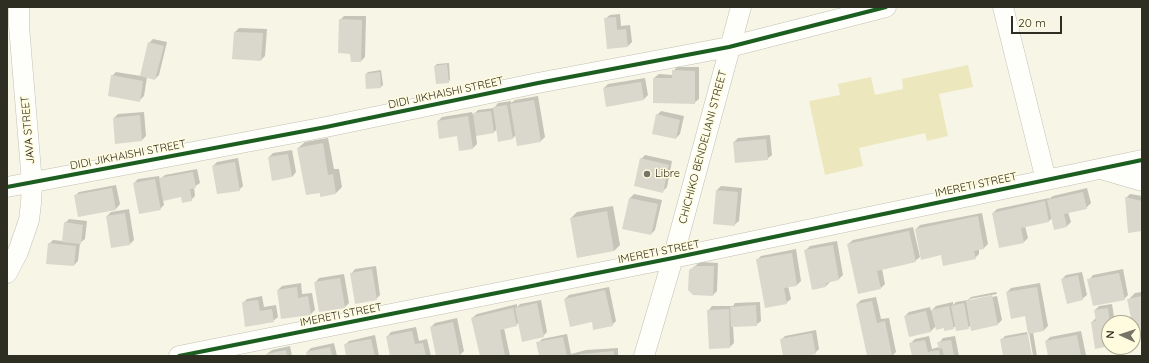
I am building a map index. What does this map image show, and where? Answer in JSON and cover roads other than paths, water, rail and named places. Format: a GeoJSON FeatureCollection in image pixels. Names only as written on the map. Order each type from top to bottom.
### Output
{"type":"FeatureCollection","features":[{"type":"Feature","properties":{"kind":"street","name":"JAVA STREET"},"geometry":{"type":"LineString","coordinates":[[7,273],[18,252],[29,220],[32,183],[19,26],[19,7]]}},
{"type":"Feature","properties":{"kind":"street","name":"CHICHIKO BENDELIANI STREET"},"geometry":{"type":"LineString","coordinates":[[644,356],[673,258],[741,7]]}},
{"type":"Feature","properties":{"kind":"street","name":"DIDI JIKHAISHI STREET"},"geometry":{"type":"LineString","coordinates":[[7,187],[326,127],[730,46],[886,7]]}},
{"type":"Feature","properties":{"kind":"street"},"geometry":{"type":"LineString","coordinates":[[1003,7],[1046,180]]}},
{"type":"Feature","properties":{"kind":"street","name":"IMERETI STREET"},"geometry":{"type":"LineString","coordinates":[[179,356],[673,258],[1142,160]]}},
{"type":"Feature","properties":{"kind":"street"},"geometry":{"type":"LineString","coordinates":[[1100,169],[1142,181]]}},
{"type":"Feature","properties":{"kind":"place","name":"Libre"},"geometry":{"type":"Point","coordinates":[647,174]}}]}
